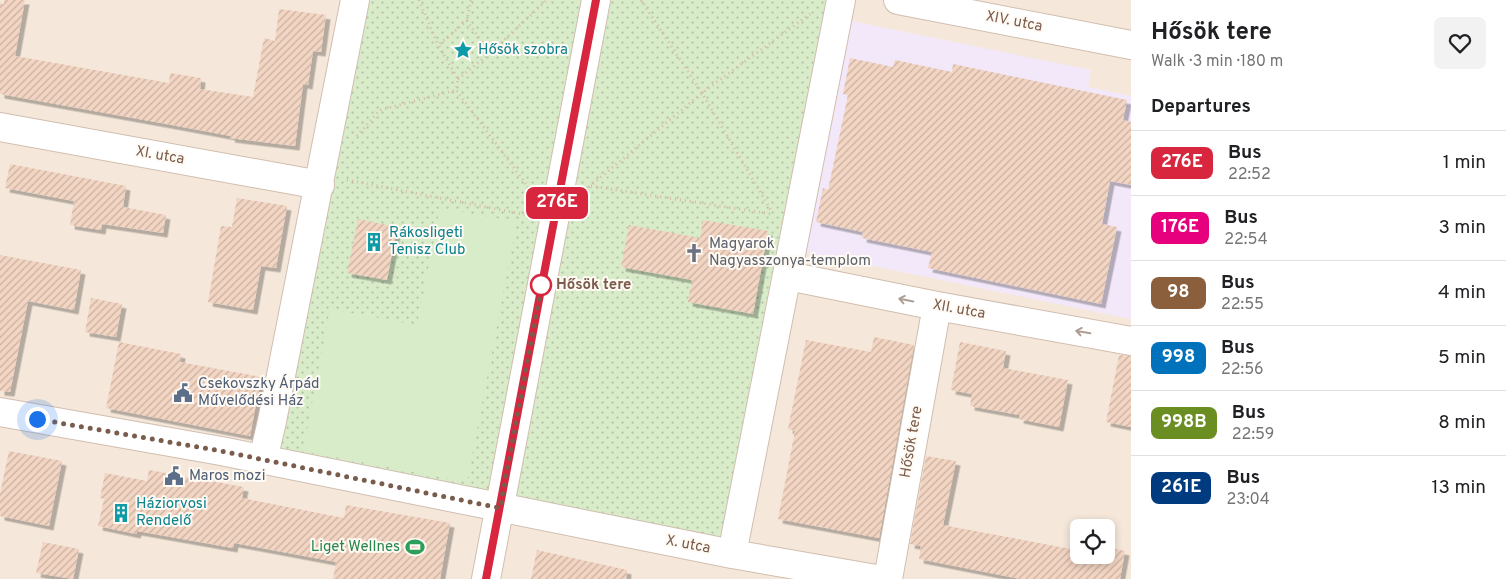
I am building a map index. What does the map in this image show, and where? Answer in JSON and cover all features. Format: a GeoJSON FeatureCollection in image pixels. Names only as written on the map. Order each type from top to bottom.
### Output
{"type":"FeatureCollection","features":[{"type":"Feature","properties":{"kind":"street"},"geometry":{"type":"LineString","coordinates":[[262,460],[274,412],[321,180],[355,0]]}},
{"type":"Feature","properties":{"kind":"street"},"geometry":{"type":"LineString","coordinates":[[486,579],[596,0]]}},
{"type":"Feature","properties":{"kind":"street"},"geometry":{"type":"LineString","coordinates":[[732,554],[841,0]]}},
{"type":"Feature","properties":{"kind":"street","name":"XIV. utca"},"geometry":{"type":"LineString","coordinates":[[898,0],[1131,45]]}},
{"type":"Feature","properties":{"kind":"street","name":"XI. utca"},"geometry":{"type":"LineString","coordinates":[[0,127],[321,180]]}},
{"type":"Feature","properties":{"kind":"street","name":"XII. utca"},"geometry":{"type":"LineString","coordinates":[[788,276],[936,306],[1131,341]]}},
{"type":"Feature","properties":{"kind":"street","name":"Hősök tere"},"geometry":{"type":"LineString","coordinates":[[888,579],[936,306]]}},
{"type":"Feature","properties":{"kind":"street","name":"X. utca"},"geometry":{"type":"LineString","coordinates":[[0,412],[262,460],[732,554],[876,579]]}},
{"type":"Feature","properties":{"kind":"path"},"geometry":{"type":"LineString","coordinates":[[419,0],[438,45],[458,79]]}},
{"type":"Feature","properties":{"kind":"path"},"geometry":{"type":"LineString","coordinates":[[438,45],[467,22],[471,0]]}},
{"type":"Feature","properties":{"kind":"path"},"geometry":{"type":"LineString","coordinates":[[547,0],[490,53],[458,79],[456,90],[554,220]]}},
{"type":"Feature","properties":{"kind":"path"},"geometry":{"type":"LineString","coordinates":[[641,0],[702,93],[793,250]]}},
{"type":"Feature","properties":{"kind":"path"},"geometry":{"type":"LineString","coordinates":[[772,214],[590,186],[702,93],[813,12]]}},
{"type":"Feature","properties":{"kind":"path"},"geometry":{"type":"LineString","coordinates":[[467,22],[490,53]]}},
{"type":"Feature","properties":{"kind":"path"},"geometry":{"type":"LineString","coordinates":[[354,139],[380,110],[456,90]]}},
{"type":"Feature","properties":{"kind":"path"},"geometry":{"type":"LineString","coordinates":[[321,180],[554,220]]}},
{"type":"Feature","properties":{"kind":"shaded area"},"geometry":{"type":"Polygon","coordinates":[[[0,0],[1131,0],[1131,579],[0,579],[0,0]]]}},
{"type":"Feature","properties":{"kind":"shaded area"},"geometry":{"type":"Polygon","coordinates":[[[851,21],[1091,70],[1088,87],[1131,96],[1131,319],[804,252],[851,21]]]}},
{"type":"Feature","properties":{"kind":"green space","name":"Hősök tere"},"geometry":{"type":"Polygon","coordinates":[[[355,0],[841,0],[732,554],[263,460],[355,0]]]}},
{"type":"Feature","properties":{"kind":"green space"},"geometry":{"type":"Polygon","coordinates":[[[440,208],[517,222],[467,482],[303,451],[330,309],[417,325],[440,208]]]}},
{"type":"Feature","properties":{"kind":"building"},"geometry":{"type":"Polygon","coordinates":[[[4,0],[25,0],[15,56],[169,83],[170,73],[201,78],[200,89],[253,97],[264,38],[275,41],[279,9],[326,15],[321,52],[313,51],[308,85],[303,84],[295,146],[230,138],[231,136],[0,94],[0,3],[4,4],[4,0]]]}},
{"type":"Feature","properties":{"kind":"building"},"geometry":{"type":"Polygon","coordinates":[[[850,58],[893,67],[895,60],[952,72],[953,64],[1127,100],[1123,120],[1131,122],[1131,185],[1110,181],[1102,224],[1117,227],[1101,304],[928,268],[932,252],[862,238],[863,232],[816,222],[823,188],[828,190],[848,95],[843,94],[850,58]]]}},
{"type":"Feature","properties":{"kind":"building"},"geometry":{"type":"Polygon","coordinates":[[[10,164],[126,186],[123,207],[166,215],[163,233],[102,224],[101,230],[70,225],[74,201],[5,188],[10,164]]]}},
{"type":"Feature","properties":{"kind":"building"},"geometry":{"type":"Polygon","coordinates":[[[237,198],[287,206],[276,268],[261,266],[253,310],[208,302],[221,226],[232,227],[237,198]]]}},
{"type":"Feature","properties":{"kind":"building","name":"Rákosligeti Tenisz Club"},"geometry":{"type":"Polygon","coordinates":[[[358,219],[397,227],[387,280],[347,273],[358,219]]]}},
{"type":"Feature","properties":{"kind":"building","name":"Magyarok Nagyasszonya-templom"},"geometry":{"type":"Polygon","coordinates":[[[703,220],[768,231],[753,314],[688,302],[692,280],[621,267],[629,225],[700,238],[703,220]]]}},
{"type":"Feature","properties":{"kind":"building"},"geometry":{"type":"Polygon","coordinates":[[[0,255],[81,270],[74,310],[28,301],[10,392],[0,391],[0,255]]]}},
{"type":"Feature","properties":{"kind":"building"},"geometry":{"type":"Polygon","coordinates":[[[91,298],[122,304],[116,337],[85,332],[91,298]]]}},
{"type":"Feature","properties":{"kind":"building"},"geometry":{"type":"Polygon","coordinates":[[[874,337],[914,345],[879,538],[778,519],[795,431],[788,429],[806,340],[871,352],[874,337]]]}},
{"type":"Feature","properties":{"kind":"building","name":"Csekovszky Árpád Művelődési Ház"},"geometry":{"type":"Polygon","coordinates":[[[119,342],[181,354],[180,362],[261,377],[250,436],[106,408],[119,342]]]}},
{"type":"Feature","properties":{"kind":"building"},"geometry":{"type":"Polygon","coordinates":[[[960,342],[1006,351],[1003,368],[1068,380],[1059,427],[1019,419],[1020,415],[970,406],[972,394],[951,390],[960,342]]]}},
{"type":"Feature","properties":{"kind":"building"},"geometry":{"type":"Polygon","coordinates":[[[1119,355],[1131,356],[1131,427],[1106,422],[1119,355]]]}},
{"type":"Feature","properties":{"kind":"building"},"geometry":{"type":"Polygon","coordinates":[[[9,451],[62,461],[49,526],[0,516],[0,494],[9,451]]]}},
{"type":"Feature","properties":{"kind":"building"},"geometry":{"type":"Polygon","coordinates":[[[926,456],[956,461],[943,525],[1070,549],[1070,564],[1115,564],[1115,549],[1125,551],[1120,579],[1020,579],[919,559],[921,546],[910,544],[926,456]]]}},
{"type":"Feature","properties":{"kind":"building"},"geometry":{"type":"Polygon","coordinates":[[[149,470],[244,487],[242,498],[344,518],[346,505],[450,523],[440,579],[333,579],[336,562],[234,543],[233,548],[137,531],[136,534],[98,526],[104,499],[100,498],[105,473],[147,481],[149,470]]]}},
{"type":"Feature","properties":{"kind":"building"},"geometry":{"type":"Polygon","coordinates":[[[43,542],[79,549],[73,579],[36,573],[43,542]]]}},
{"type":"Feature","properties":{"kind":"building"},"geometry":{"type":"Polygon","coordinates":[[[537,550],[627,570],[626,579],[531,579],[537,550]]]}},
{"type":"Feature","properties":{"kind":"bus line","name":"276E"},"geometry":{"type":"LineString","coordinates":[[486,579],[596,0]]}},
{"type":"Feature","properties":{"kind":"place","name":"Hősök szobra"},"geometry":{"type":"Point","coordinates":[463,50]}},
{"type":"Feature","properties":{"kind":"place","name":"Rákosligeti Tenisz Club"},"geometry":{"type":"Point","coordinates":[374,242]}},
{"type":"Feature","properties":{"kind":"place","name":"Magyarok Nagyasszonya-templom"},"geometry":{"type":"Point","coordinates":[694,253]}},
{"type":"Feature","properties":{"kind":"place","name":"Hősök tere"},"geometry":{"type":"Point","coordinates":[541,285]}},
{"type":"Feature","properties":{"kind":"place","name":"Csekovszky Árpád Művelődési Ház"},"geometry":{"type":"Point","coordinates":[183,393]}},
{"type":"Feature","properties":{"kind":"place","name":"Maros mozi"},"geometry":{"type":"Point","coordinates":[174,476]}},
{"type":"Feature","properties":{"kind":"place","name":"Háziorvosi Rendelő"},"geometry":{"type":"Point","coordinates":[121,513]}},
{"type":"Feature","properties":{"kind":"place","name":"Liget Wellnes"},"geometry":{"type":"Point","coordinates":[415,547]}},
{"type":"Feature","properties":{"kind":"route"},"geometry":{"type":"LineString","coordinates":[[37,419],[221,451],[500,508],[543,278],[541,285]]}}]}
